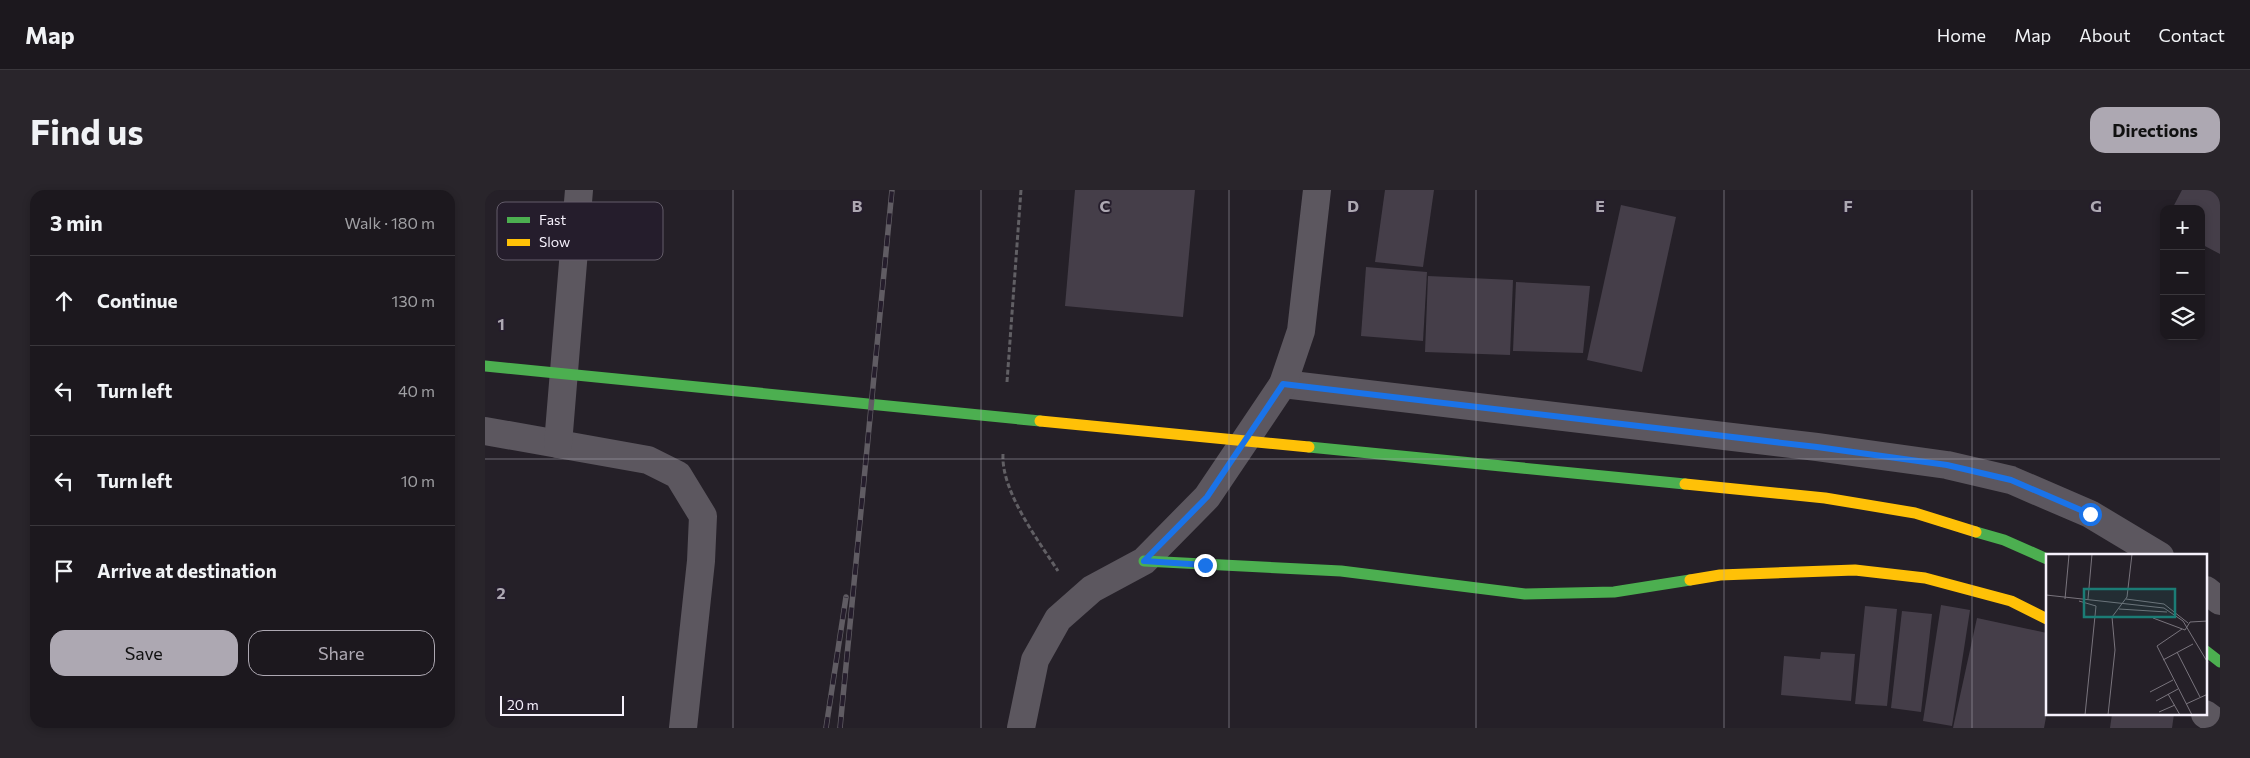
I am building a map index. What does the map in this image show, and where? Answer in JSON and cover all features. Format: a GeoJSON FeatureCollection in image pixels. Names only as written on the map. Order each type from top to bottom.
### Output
{"type":"FeatureCollection","features":[{"type":"Feature","properties":{"kind":"main road"},"geometry":{"type":"LineString","coordinates":[[485,366],[1825,498],[1915,513],[2005,540],[2046,559]]}},
{"type":"Feature","properties":{"kind":"main road"},"geometry":{"type":"LineString","coordinates":[[1144,561],[1341,571],[1525,594],[1614,592],[1720,575],[1855,570],[1925,578],[2011,601],[2046,618]]}},
{"type":"Feature","properties":{"kind":"main road"},"geometry":{"type":"LineString","coordinates":[[2207,653],[2220,662]]}},
{"type":"Feature","properties":{"kind":"street"},"geometry":{"type":"LineString","coordinates":[[1021,728],[1035,660],[1058,619],[1092,589],[1144,561],[1207,497],[1283,384],[1301,331],[1317,190]]}},
{"type":"Feature","properties":{"kind":"street"},"geometry":{"type":"LineString","coordinates":[[558,444],[573,260]]}},
{"type":"Feature","properties":{"kind":"street"},"geometry":{"type":"LineString","coordinates":[[1283,384],[1817,447],[1947,465],[2011,480],[2090,514],[2157,554]]}},
{"type":"Feature","properties":{"kind":"street"},"geometry":{"type":"LineString","coordinates":[[485,431],[648,460],[678,475],[703,516],[701,561],[683,728]]}},
{"type":"Feature","properties":{"kind":"street"},"geometry":{"type":"LineString","coordinates":[[2207,591],[2220,600]]}},
{"type":"Feature","properties":{"kind":"building"},"geometry":{"type":"Polygon","coordinates":[[[1075,190],[1195,190],[1183,317],[1065,306],[1075,190]]]}},
{"type":"Feature","properties":{"kind":"building"},"geometry":{"type":"Polygon","coordinates":[[[1385,190],[1434,190],[1423,267],[1375,262],[1385,190]]]}},
{"type":"Feature","properties":{"kind":"building"},"geometry":{"type":"Polygon","coordinates":[[[2182,190],[2213,190],[2220,194],[2220,254],[2205,246],[2205,205],[2174,205],[2182,190]]]}},
{"type":"Feature","properties":{"kind":"building"},"geometry":{"type":"Polygon","coordinates":[[[1621,205],[1676,217],[1642,372],[1587,360],[1621,205]]]}},
{"type":"Feature","properties":{"kind":"building"},"geometry":{"type":"Polygon","coordinates":[[[1366,267],[1427,272],[1423,341],[1361,336],[1366,267]]]}},
{"type":"Feature","properties":{"kind":"building"},"geometry":{"type":"Polygon","coordinates":[[[1428,276],[1513,280],[1510,355],[1425,352],[1428,276]]]}},
{"type":"Feature","properties":{"kind":"building"},"geometry":{"type":"Polygon","coordinates":[[[1516,282],[1590,286],[1583,353],[1513,351],[1516,282]]]}},
{"type":"Feature","properties":{"kind":"building"},"geometry":{"type":"Polygon","coordinates":[[[1941,605],[1970,610],[1952,726],[1923,721],[1941,605]]]}},
{"type":"Feature","properties":{"kind":"building"},"geometry":{"type":"Polygon","coordinates":[[[1865,606],[1897,609],[1887,706],[1855,704],[1865,606]]]}},
{"type":"Feature","properties":{"kind":"building"},"geometry":{"type":"Polygon","coordinates":[[[1902,611],[1932,614],[1921,712],[1891,708],[1902,611]]]}},
{"type":"Feature","properties":{"kind":"building"},"geometry":{"type":"Polygon","coordinates":[[[1977,618],[2046,633],[2046,716],[2044,728],[1953,728],[1977,618]]]}},
{"type":"Feature","properties":{"kind":"building"},"geometry":{"type":"Polygon","coordinates":[[[1821,652],[1855,654],[1851,701],[1781,695],[1784,656],[1820,659],[1821,652]]]}},
{"type":"Feature","properties":{"kind":"building"},"geometry":{"type":"Polygon","coordinates":[[[2112,716],[2174,716],[2172,728],[2110,728],[2112,716]]]}},
{"type":"Feature","properties":{"kind":"railway"},"geometry":{"type":"LineString","coordinates":[[840,728],[892,190]]}},
{"type":"Feature","properties":{"kind":"railway"},"geometry":{"type":"LineString","coordinates":[[826,728],[846,597]]}},
{"type":"Feature","properties":{"kind":"traffic: fast"},"geometry":{"type":"LineString","coordinates":[[485,366],[1040,421]]}},
{"type":"Feature","properties":{"kind":"traffic: fast"},"geometry":{"type":"LineString","coordinates":[[1309,447],[1685,484]]}},
{"type":"Feature","properties":{"kind":"traffic: fast"},"geometry":{"type":"LineString","coordinates":[[1976,532],[2004,540],[2046,559]]}},
{"type":"Feature","properties":{"kind":"traffic: fast"},"geometry":{"type":"LineString","coordinates":[[1144,561],[1341,571],[1525,594],[1614,592],[1690,580]]}},
{"type":"Feature","properties":{"kind":"traffic: fast"},"geometry":{"type":"LineString","coordinates":[[2207,652],[2220,662]]}},
{"type":"Feature","properties":{"kind":"traffic: slow"},"geometry":{"type":"LineString","coordinates":[[1040,421],[1309,447]]}},
{"type":"Feature","properties":{"kind":"traffic: slow"},"geometry":{"type":"LineString","coordinates":[[1685,484],[1825,498],[1915,513],[1976,532]]}},
{"type":"Feature","properties":{"kind":"traffic: slow"},"geometry":{"type":"LineString","coordinates":[[1690,580],[1720,575],[1855,570],[1925,578],[2011,601],[2046,618]]}},
{"type":"Feature","properties":{"kind":"route"},"geometry":{"type":"LineString","coordinates":[[1205,565],[1144,561],[1207,497],[1283,384],[1817,447],[1947,465],[2011,480],[2090,514]]}}]}
